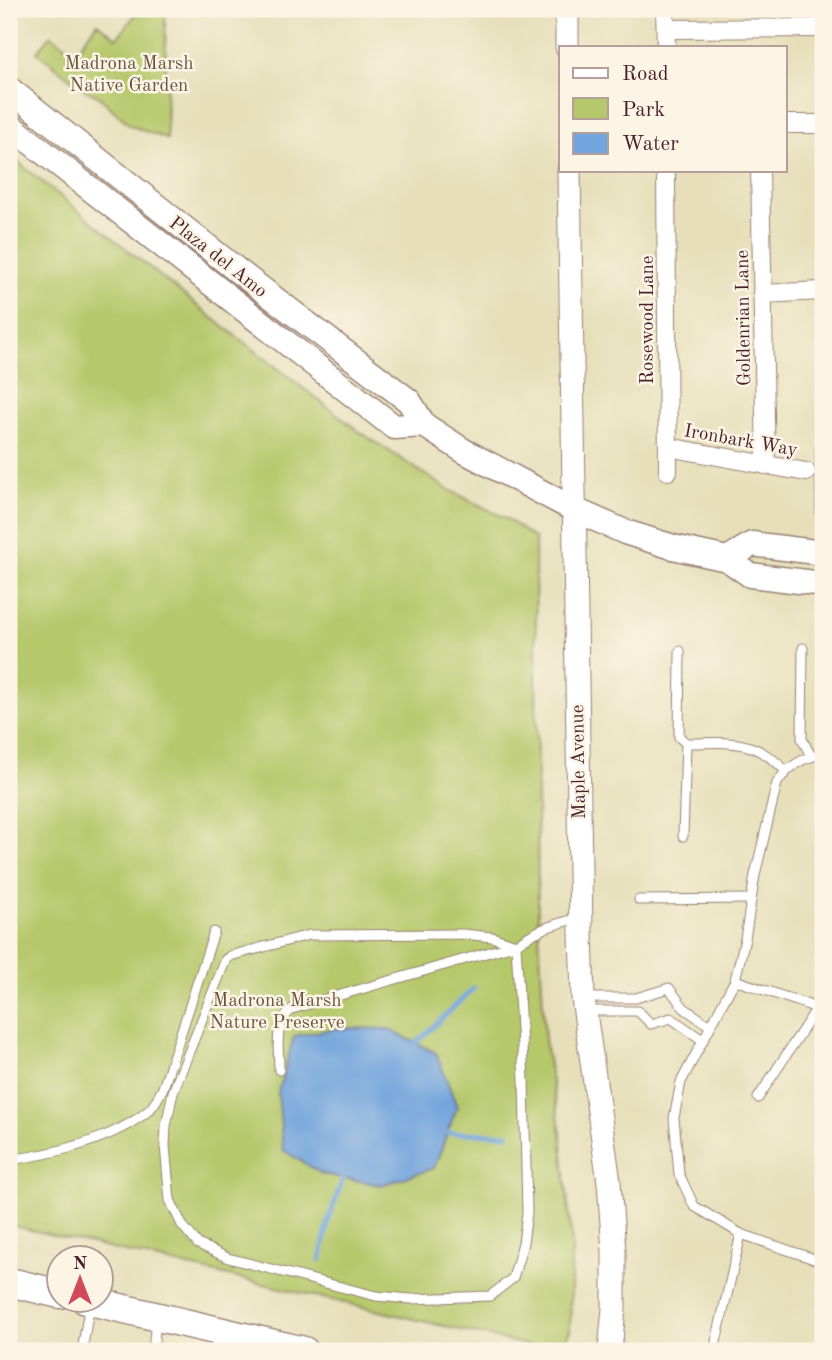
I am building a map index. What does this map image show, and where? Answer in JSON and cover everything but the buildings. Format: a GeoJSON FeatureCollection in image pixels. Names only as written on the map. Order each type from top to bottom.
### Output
{"type":"FeatureCollection","features":[{"type":"Feature","properties":{"kind":"main road","name":"Plaza del Amo"},"geometry":{"type":"LineString","coordinates":[[9,89],[238,271],[409,401],[424,425],[464,451],[575,510],[625,532],[727,559],[750,575],[822,584]]}},
{"type":"Feature","properties":{"kind":"main road","name":"Plaza del Amo"},"geometry":{"type":"LineString","coordinates":[[9,125],[394,427],[424,425]]}},
{"type":"Feature","properties":{"kind":"main road"},"geometry":{"type":"LineString","coordinates":[[222,292],[238,271]]}},
{"type":"Feature","properties":{"kind":"main road"},"geometry":{"type":"LineString","coordinates":[[727,559],[752,544],[822,553],[822,584]]}},
{"type":"Feature","properties":{"kind":"main road"},"geometry":{"type":"LineString","coordinates":[[9,1282],[46,1291]]}},
{"type":"Feature","properties":{"kind":"main road"},"geometry":{"type":"LineString","coordinates":[[116,1308],[251,1345],[304,1351]]}},
{"type":"Feature","properties":{"kind":"street"},"geometry":{"type":"LineString","coordinates":[[567,9],[568,46]]}},
{"type":"Feature","properties":{"kind":"street"},"geometry":{"type":"LineString","coordinates":[[666,9],[666,46]]}},
{"type":"Feature","properties":{"kind":"street"},"geometry":{"type":"LineString","coordinates":[[666,29],[823,28]]}},
{"type":"Feature","properties":{"kind":"street"},"geometry":{"type":"LineString","coordinates":[[786,124],[823,124]]}},
{"type":"Feature","properties":{"kind":"street","name":"Maple Avenue"},"geometry":{"type":"LineString","coordinates":[[569,172],[580,918],[584,1004],[609,1182],[614,1252],[610,1351]]}},
{"type":"Feature","properties":{"kind":"street","name":"Rosewood Lane"},"geometry":{"type":"LineString","coordinates":[[666,172],[668,471]]}},
{"type":"Feature","properties":{"kind":"street","name":"Goldenrian Lane"},"geometry":{"type":"LineString","coordinates":[[760,172],[766,465]]}},
{"type":"Feature","properties":{"kind":"street"},"geometry":{"type":"LineString","coordinates":[[762,294],[823,287]]}},
{"type":"Feature","properties":{"kind":"street","name":"Ironbark Way"},"geometry":{"type":"LineString","coordinates":[[668,447],[806,472]]}},
{"type":"Feature","properties":{"kind":"lane"},"geometry":{"type":"LineString","coordinates":[[822,553],[820,449],[823,446]]}},
{"type":"Feature","properties":{"kind":"lane"},"geometry":{"type":"LineString","coordinates":[[803,648],[802,739],[811,755]]}},
{"type":"Feature","properties":{"kind":"lane"},"geometry":{"type":"LineString","coordinates":[[680,651],[679,737],[686,743],[746,743],[775,760],[785,770]]}},
{"type":"Feature","properties":{"kind":"lane"},"geometry":{"type":"LineString","coordinates":[[683,836],[686,743]]}},
{"type":"Feature","properties":{"kind":"lane"},"geometry":{"type":"LineString","coordinates":[[823,755],[811,755],[785,770],[777,783],[734,980],[681,1082],[674,1118],[679,1174],[694,1206],[741,1234],[823,1262]]}},
{"type":"Feature","properties":{"kind":"lane"},"geometry":{"type":"LineString","coordinates":[[639,900],[751,899]]}},
{"type":"Feature","properties":{"kind":"lane"},"geometry":{"type":"LineString","coordinates":[[279,1069],[278,1029],[283,1017],[292,1009],[516,945],[528,935],[545,927],[580,918]]}},
{"type":"Feature","properties":{"kind":"lane"},"geometry":{"type":"LineString","coordinates":[[9,1160],[99,1140],[150,1110],[163,1088],[214,932]]}},
{"type":"Feature","properties":{"kind":"lane"},"geometry":{"type":"LineString","coordinates":[[463,934],[492,937],[516,945],[524,1080],[527,1213],[523,1243],[513,1278],[490,1296],[411,1299],[376,1296],[228,1258],[198,1244],[181,1225],[170,1200],[166,1126],[173,1092],[226,959],[309,935],[463,934]]}},
{"type":"Feature","properties":{"kind":"lane"},"geometry":{"type":"LineString","coordinates":[[734,980],[817,1008]]}},
{"type":"Feature","properties":{"kind":"lane"},"geometry":{"type":"LineString","coordinates":[[758,1098],[817,1008],[823,984]]}},
{"type":"Feature","properties":{"kind":"lane"},"geometry":{"type":"LineString","coordinates":[[584,1004],[636,998],[669,988],[684,1008],[710,1026]]}},
{"type":"Feature","properties":{"kind":"lane"},"geometry":{"type":"LineString","coordinates":[[584,1004],[638,1011],[651,1024],[671,1018],[701,1039]]}},
{"type":"Feature","properties":{"kind":"lane"},"geometry":{"type":"LineString","coordinates":[[716,1342],[741,1234]]}},
{"type":"Feature","properties":{"kind":"lane"},"geometry":{"type":"LineString","coordinates":[[82,1351],[86,1314]]}},
{"type":"Feature","properties":{"kind":"lane"},"geometry":{"type":"LineString","coordinates":[[153,1351],[156,1317]]}},
{"type":"Feature","properties":{"kind":"green space","name":"Madrona Marsh Native Garden"},"geometry":{"type":"Polygon","coordinates":[[[140,9],[165,9],[167,139],[131,126],[98,96],[85,90],[37,52],[51,35],[75,53],[97,23],[117,38],[140,9]]]}},
{"type":"Feature","properties":{"kind":"green space","name":"Madrona Marsh Nature Preserve"},"geometry":{"type":"Polygon","coordinates":[[[9,155],[360,432],[449,490],[507,519],[535,539],[538,913],[545,1043],[561,1133],[572,1243],[570,1330],[563,1346],[552,1351],[116,1250],[116,1244],[91,1244],[9,1225],[9,155]]]}},
{"type":"Feature","properties":{"kind":"water"},"geometry":{"type":"Polygon","coordinates":[[[339,1028],[388,1029],[436,1053],[457,1107],[434,1168],[381,1185],[322,1174],[283,1150],[278,1093],[294,1036],[339,1028]]]}},
{"type":"Feature","properties":{"kind":"waterway"},"geometry":{"type":"LineString","coordinates":[[416,1043],[474,988]]}},
{"type":"Feature","properties":{"kind":"waterway"},"geometry":{"type":"LineString","coordinates":[[447,1133],[508,1134]]}},
{"type":"Feature","properties":{"kind":"waterway"},"geometry":{"type":"LineString","coordinates":[[320,1260],[329,1219],[343,1178]]}}]}
